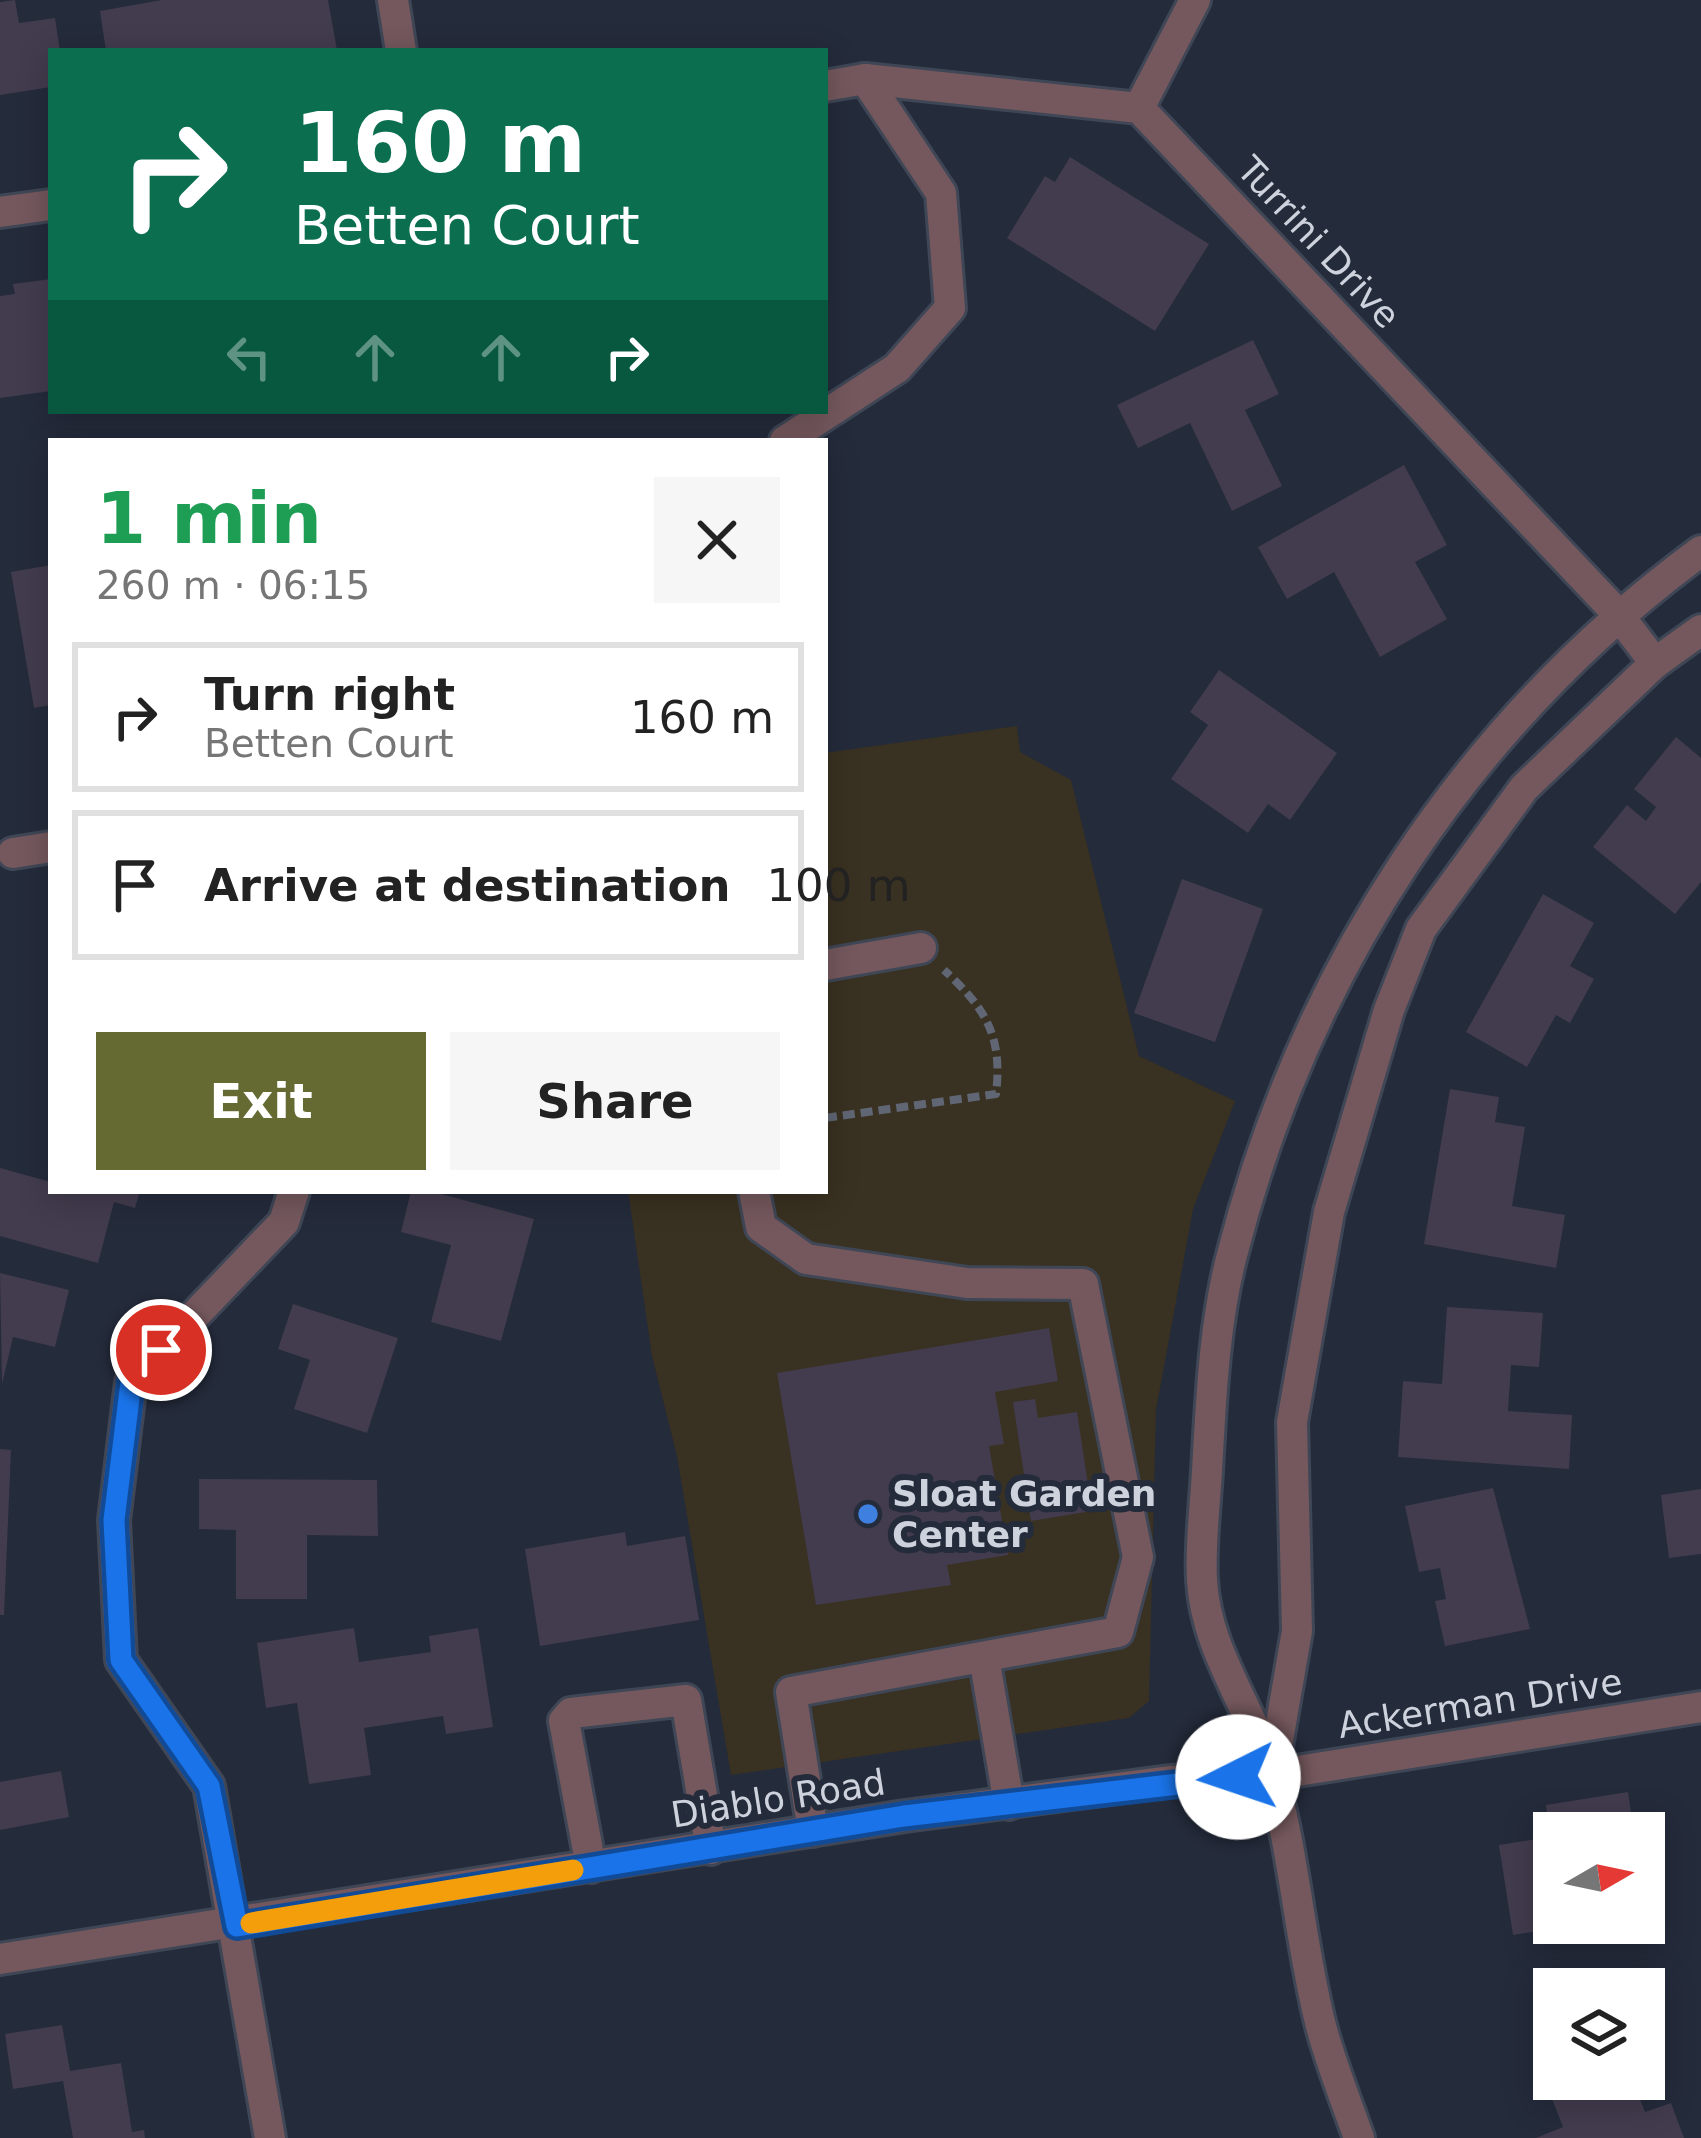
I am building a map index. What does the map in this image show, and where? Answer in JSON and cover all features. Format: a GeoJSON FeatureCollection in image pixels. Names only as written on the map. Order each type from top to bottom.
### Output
{"type":"FeatureCollection","features":[{"type":"Feature","properties":{"kind":"street"},"geometry":{"type":"LineString","coordinates":[[393,0],[401,48]]}},
{"type":"Feature","properties":{"kind":"street"},"geometry":{"type":"LineString","coordinates":[[828,85],[865,79],[1139,108],[1196,0]]}},
{"type":"Feature","properties":{"kind":"street"},"geometry":{"type":"LineString","coordinates":[[828,413],[897,368],[950,308],[941,193],[865,79]]}},
{"type":"Feature","properties":{"kind":"street","name":"Turrini Drive"},"geometry":{"type":"LineString","coordinates":[[1139,108],[1617,613],[1655,663]]}},
{"type":"Feature","properties":{"kind":"street"},"geometry":{"type":"LineString","coordinates":[[0,212],[48,205]]}},
{"type":"Feature","properties":{"kind":"street"},"geometry":{"type":"LineString","coordinates":[[790,438],[826,414]]}},
{"type":"Feature","properties":{"kind":"street"},"geometry":{"type":"LineString","coordinates":[[1359,2138],[1322,2028],[1272,1775],[1217,1653],[1202,1583],[1218,1349],[1231,1259],[1252,1185],[1307,1038],[1394,873],[1455,788],[1617,613],[1701,551]]}},
{"type":"Feature","properties":{"kind":"street"},"geometry":{"type":"LineString","coordinates":[[1272,1775],[1297,1631],[1292,1422],[1329,1212],[1389,1010],[1421,929],[1524,788],[1655,663],[1701,630]]}},
{"type":"Feature","properties":{"kind":"street"},"geometry":{"type":"LineString","coordinates":[[14,853],[48,847]]}},
{"type":"Feature","properties":{"kind":"street"},"geometry":{"type":"LineString","coordinates":[[828,964],[921,948]]}},
{"type":"Feature","properties":{"kind":"street"},"geometry":{"type":"LineString","coordinates":[[270,2138],[237,1926],[209,1786],[121,1660],[114,1520],[131,1382],[284,1222],[293,1194]]}},
{"type":"Feature","properties":{"kind":"street"},"geometry":{"type":"LineString","coordinates":[[755,1194],[761,1227],[806,1259],[967,1283],[1084,1284],[1138,1557],[1118,1632],[791,1692],[813,1831]]}},
{"type":"Feature","properties":{"kind":"street"},"geometry":{"type":"LineString","coordinates":[[984,1657],[1009,1804]]}},
{"type":"Feature","properties":{"kind":"street"},"geometry":{"type":"LineString","coordinates":[[591,1867],[564,1721],[571,1712],[686,1700],[711,1849]]}},
{"type":"Feature","properties":{"kind":"street","name":"Ackerman Drive"},"geometry":{"type":"LineString","coordinates":[[1272,1775],[1701,1707]]}},
{"type":"Feature","properties":{"kind":"street","name":"Diablo Road"},"geometry":{"type":"LineString","coordinates":[[0,1959],[237,1926],[813,1831],[1170,1781],[1272,1775]]}},
{"type":"Feature","properties":{"kind":"path"},"geometry":{"type":"LineString","coordinates":[[828,1118],[996,1094],[1000,1062],[982,1005],[921,948]]}},
{"type":"Feature","properties":{"kind":"shaded area"},"geometry":{"type":"Polygon","coordinates":[[[1017,726],[1020,752],[1071,780],[1139,1056],[1235,1101],[1193,1209],[1156,1410],[1149,1701],[1129,1718],[731,1775],[677,1456],[652,1356],[628,1194],[828,1194],[828,753],[1017,726]]]}},
{"type":"Feature","properties":{"kind":"building"},"geometry":{"type":"Polygon","coordinates":[[[15,0],[19,23],[55,18],[60,48],[48,48],[48,87],[0,95],[0,2],[15,0]]]}},
{"type":"Feature","properties":{"kind":"building"},"geometry":{"type":"Polygon","coordinates":[[[162,0],[328,0],[337,48],[106,48],[100,11],[162,0]]]}},
{"type":"Feature","properties":{"kind":"building"},"geometry":{"type":"Polygon","coordinates":[[[1070,157],[1209,244],[1155,331],[1007,238],[1045,176],[1055,182],[1070,157]]]}},
{"type":"Feature","properties":{"kind":"building"},"geometry":{"type":"Polygon","coordinates":[[[48,279],[48,391],[0,398],[0,296],[15,294],[13,284],[48,279]]]}},
{"type":"Feature","properties":{"kind":"building"},"geometry":{"type":"Polygon","coordinates":[[[1253,340],[1279,394],[1245,410],[1282,486],[1232,511],[1190,423],[1138,448],[1117,405],[1253,340]]]}},
{"type":"Feature","properties":{"kind":"building"},"geometry":{"type":"Polygon","coordinates":[[[1404,465],[1447,545],[1415,562],[1447,619],[1380,657],[1334,572],[1287,599],[1258,547],[1404,465]]]}},
{"type":"Feature","properties":{"kind":"building"},"geometry":{"type":"Polygon","coordinates":[[[48,566],[48,706],[34,708],[11,572],[48,566]]]}},
{"type":"Feature","properties":{"kind":"building"},"geometry":{"type":"Polygon","coordinates":[[[1219,670],[1337,753],[1290,820],[1268,804],[1248,833],[1171,779],[1208,725],[1190,712],[1219,670]]]}},
{"type":"Feature","properties":{"kind":"building"},"geometry":{"type":"Polygon","coordinates":[[[1676,737],[1701,758],[1701,882],[1675,914],[1593,847],[1627,805],[1646,821],[1656,807],[1634,789],[1676,737]]]}},
{"type":"Feature","properties":{"kind":"building"},"geometry":{"type":"Polygon","coordinates":[[[1182,879],[1263,909],[1215,1042],[1134,1013],[1182,879]]]}},
{"type":"Feature","properties":{"kind":"building"},"geometry":{"type":"Polygon","coordinates":[[[1543,894],[1594,923],[1570,966],[1594,979],[1570,1023],[1556,1015],[1527,1067],[1466,1032],[1543,894]]]}},
{"type":"Feature","properties":{"kind":"building"},"geometry":{"type":"Polygon","coordinates":[[[1450,1089],[1499,1097],[1495,1122],[1525,1127],[1512,1206],[1565,1215],[1556,1268],[1424,1244],[1450,1089]]]}},
{"type":"Feature","properties":{"kind":"building"},"geometry":{"type":"Polygon","coordinates":[[[0,1168],[48,1181],[48,1194],[139,1194],[135,1208],[114,1202],[98,1263],[0,1236],[0,1168]]]}},
{"type":"Feature","properties":{"kind":"building"},"geometry":{"type":"Polygon","coordinates":[[[410,1194],[441,1194],[534,1219],[501,1341],[431,1322],[451,1245],[401,1232],[410,1194]]]}},
{"type":"Feature","properties":{"kind":"building"},"geometry":{"type":"Polygon","coordinates":[[[0,1273],[69,1290],[55,1347],[13,1337],[2,1384],[0,1273]]]}},
{"type":"Feature","properties":{"kind":"building"},"geometry":{"type":"Polygon","coordinates":[[[293,1304],[398,1338],[367,1433],[294,1409],[310,1360],[278,1349],[293,1304]]]}},
{"type":"Feature","properties":{"kind":"building"},"geometry":{"type":"Polygon","coordinates":[[[1447,1307],[1543,1313],[1539,1367],[1511,1365],[1508,1411],[1572,1415],[1569,1469],[1398,1457],[1403,1381],[1442,1384],[1447,1307]]]}},
{"type":"Feature","properties":{"kind":"building"},"geometry":{"type":"Polygon","coordinates":[[[1049,1328],[1058,1381],[995,1392],[1004,1444],[989,1446],[1008,1555],[947,1565],[951,1585],[816,1605],[777,1373],[1049,1328]]]}},
{"type":"Feature","properties":{"kind":"building"},"geometry":{"type":"Polygon","coordinates":[[[1035,1399],[1038,1418],[1077,1412],[1092,1511],[1031,1521],[1013,1402],[1035,1399]]]}},
{"type":"Feature","properties":{"kind":"building"},"geometry":{"type":"Polygon","coordinates":[[[0,1449],[11,1450],[4,1615],[0,1615],[0,1449]]]}},
{"type":"Feature","properties":{"kind":"building"},"geometry":{"type":"Polygon","coordinates":[[[199,1479],[377,1480],[378,1536],[307,1535],[307,1599],[236,1599],[236,1530],[199,1529],[199,1479]]]}},
{"type":"Feature","properties":{"kind":"building"},"geometry":{"type":"Polygon","coordinates":[[[1493,1488],[1530,1629],[1445,1646],[1435,1601],[1446,1599],[1440,1568],[1419,1572],[1405,1506],[1493,1488]]]}},
{"type":"Feature","properties":{"kind":"building"},"geometry":{"type":"Polygon","coordinates":[[[1701,1489],[1701,1554],[1669,1558],[1661,1495],[1701,1489]]]}},
{"type":"Feature","properties":{"kind":"building"},"geometry":{"type":"Polygon","coordinates":[[[625,1532],[627,1546],[685,1536],[699,1620],[540,1646],[525,1549],[625,1532]]]}},
{"type":"Feature","properties":{"kind":"building"},"geometry":{"type":"Polygon","coordinates":[[[354,1628],[359,1662],[431,1652],[429,1636],[478,1628],[493,1727],[446,1734],[443,1716],[364,1728],[371,1775],[309,1784],[297,1703],[266,1708],[257,1643],[354,1628]]]}},
{"type":"Feature","properties":{"kind":"building"},"geometry":{"type":"Polygon","coordinates":[[[61,1771],[69,1817],[0,1830],[0,1782],[61,1771]]]}},
{"type":"Feature","properties":{"kind":"building"},"geometry":{"type":"Polygon","coordinates":[[[1628,1792],[1631,1812],[1547,1812],[1546,1805],[1628,1792]]]}},
{"type":"Feature","properties":{"kind":"building"},"geometry":{"type":"Polygon","coordinates":[[[1533,1840],[1533,1932],[1513,1935],[1499,1845],[1533,1840]]]}},
{"type":"Feature","properties":{"kind":"building"},"geometry":{"type":"Polygon","coordinates":[[[62,2025],[70,2071],[121,2063],[132,2132],[144,2130],[145,2138],[73,2138],[63,2081],[13,2089],[5,2034],[62,2025]]]}},
{"type":"Feature","properties":{"kind":"building"},"geometry":{"type":"Polygon","coordinates":[[[1552,2100],[1640,2100],[1645,2112],[1671,2103],[1684,2138],[1536,2138],[1563,2127],[1552,2100]]]}},
{"type":"Feature","properties":{"kind":"slow traffic"},"geometry":{"type":"LineString","coordinates":[[251,1923],[573,1870]]}},
{"type":"Feature","properties":{"kind":"place","name":"Sloat Garden Center"},"geometry":{"type":"Point","coordinates":[868,1514]}},
{"type":"Feature","properties":{"kind":"route"},"geometry":{"type":"LineString","coordinates":[[161,1350],[131,1382],[114,1520],[121,1660],[209,1786],[237,1926],[904,1816],[1170,1781],[1238,1777]]}}]}
